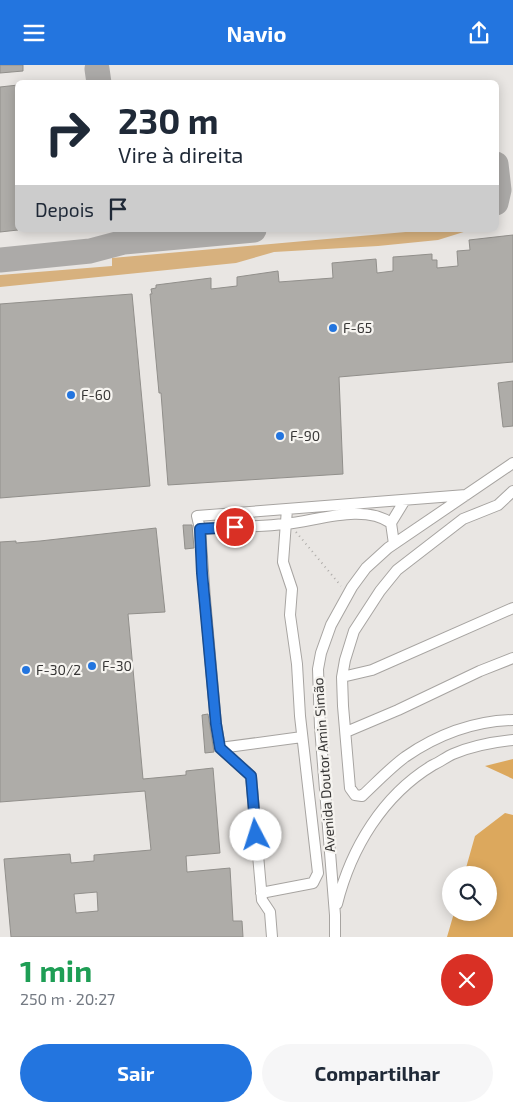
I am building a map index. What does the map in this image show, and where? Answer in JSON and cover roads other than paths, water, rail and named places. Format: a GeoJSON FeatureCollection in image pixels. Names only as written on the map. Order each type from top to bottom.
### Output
{"type":"FeatureCollection","features":[{"type":"Feature","properties":{"kind":"street","name":"Avenida Doutor Amin Simão"},"geometry":{"type":"LineString","coordinates":[[335,937],[320,727],[318,669],[331,625],[347,593],[366,568],[394,544],[513,463]]}},
{"type":"Feature","properties":{"kind":"street"},"geometry":{"type":"LineString","coordinates":[[513,491],[498,505],[463,519],[396,570],[354,631],[342,677],[350,788],[355,795],[362,795],[404,758],[439,736],[492,720],[513,720]]}},
{"type":"Feature","properties":{"kind":"street"},"geometry":{"type":"LineString","coordinates":[[272,937],[270,912],[262,900],[251,776],[220,748],[216,724],[200,529],[197,516],[466,495]]}},
{"type":"Feature","properties":{"kind":"street"},"geometry":{"type":"LineString","coordinates":[[394,544],[391,523],[405,500]]}},
{"type":"Feature","properties":{"kind":"street"},"geometry":{"type":"LineString","coordinates":[[262,893],[312,883],[318,873],[302,737],[297,664],[290,615],[292,589],[284,562],[287,509]]}},
{"type":"Feature","properties":{"kind":"street"},"geometry":{"type":"LineString","coordinates":[[200,529],[287,524],[335,515],[370,514],[391,523]]}},
{"type":"Feature","properties":{"kind":"street"},"geometry":{"type":"LineString","coordinates":[[342,677],[372,670],[513,608]]}},
{"type":"Feature","properties":{"kind":"street"},"geometry":{"type":"LineString","coordinates":[[346,732],[513,658]]}},
{"type":"Feature","properties":{"kind":"street"},"geometry":{"type":"LineString","coordinates":[[220,748],[302,737]]}},
{"type":"Feature","properties":{"kind":"street","name":"Avenida Doutor Amin Simão"},"geometry":{"type":"LineString","coordinates":[[334,915],[342,886],[362,839],[388,802],[417,775],[452,754],[485,743],[513,739]]}},
{"type":"Feature","properties":{"kind":"place","name":"F-65"},"geometry":{"type":"Point","coordinates":[333,328]}},
{"type":"Feature","properties":{"kind":"place","name":"F-60"},"geometry":{"type":"Point","coordinates":[71,395]}},
{"type":"Feature","properties":{"kind":"place","name":"F-90"},"geometry":{"type":"Point","coordinates":[280,436]}},
{"type":"Feature","properties":{"kind":"place","name":"F-30"},"geometry":{"type":"Point","coordinates":[92,666]}},
{"type":"Feature","properties":{"kind":"place","name":"F-30/2"},"geometry":{"type":"Point","coordinates":[26,670]}}]}
